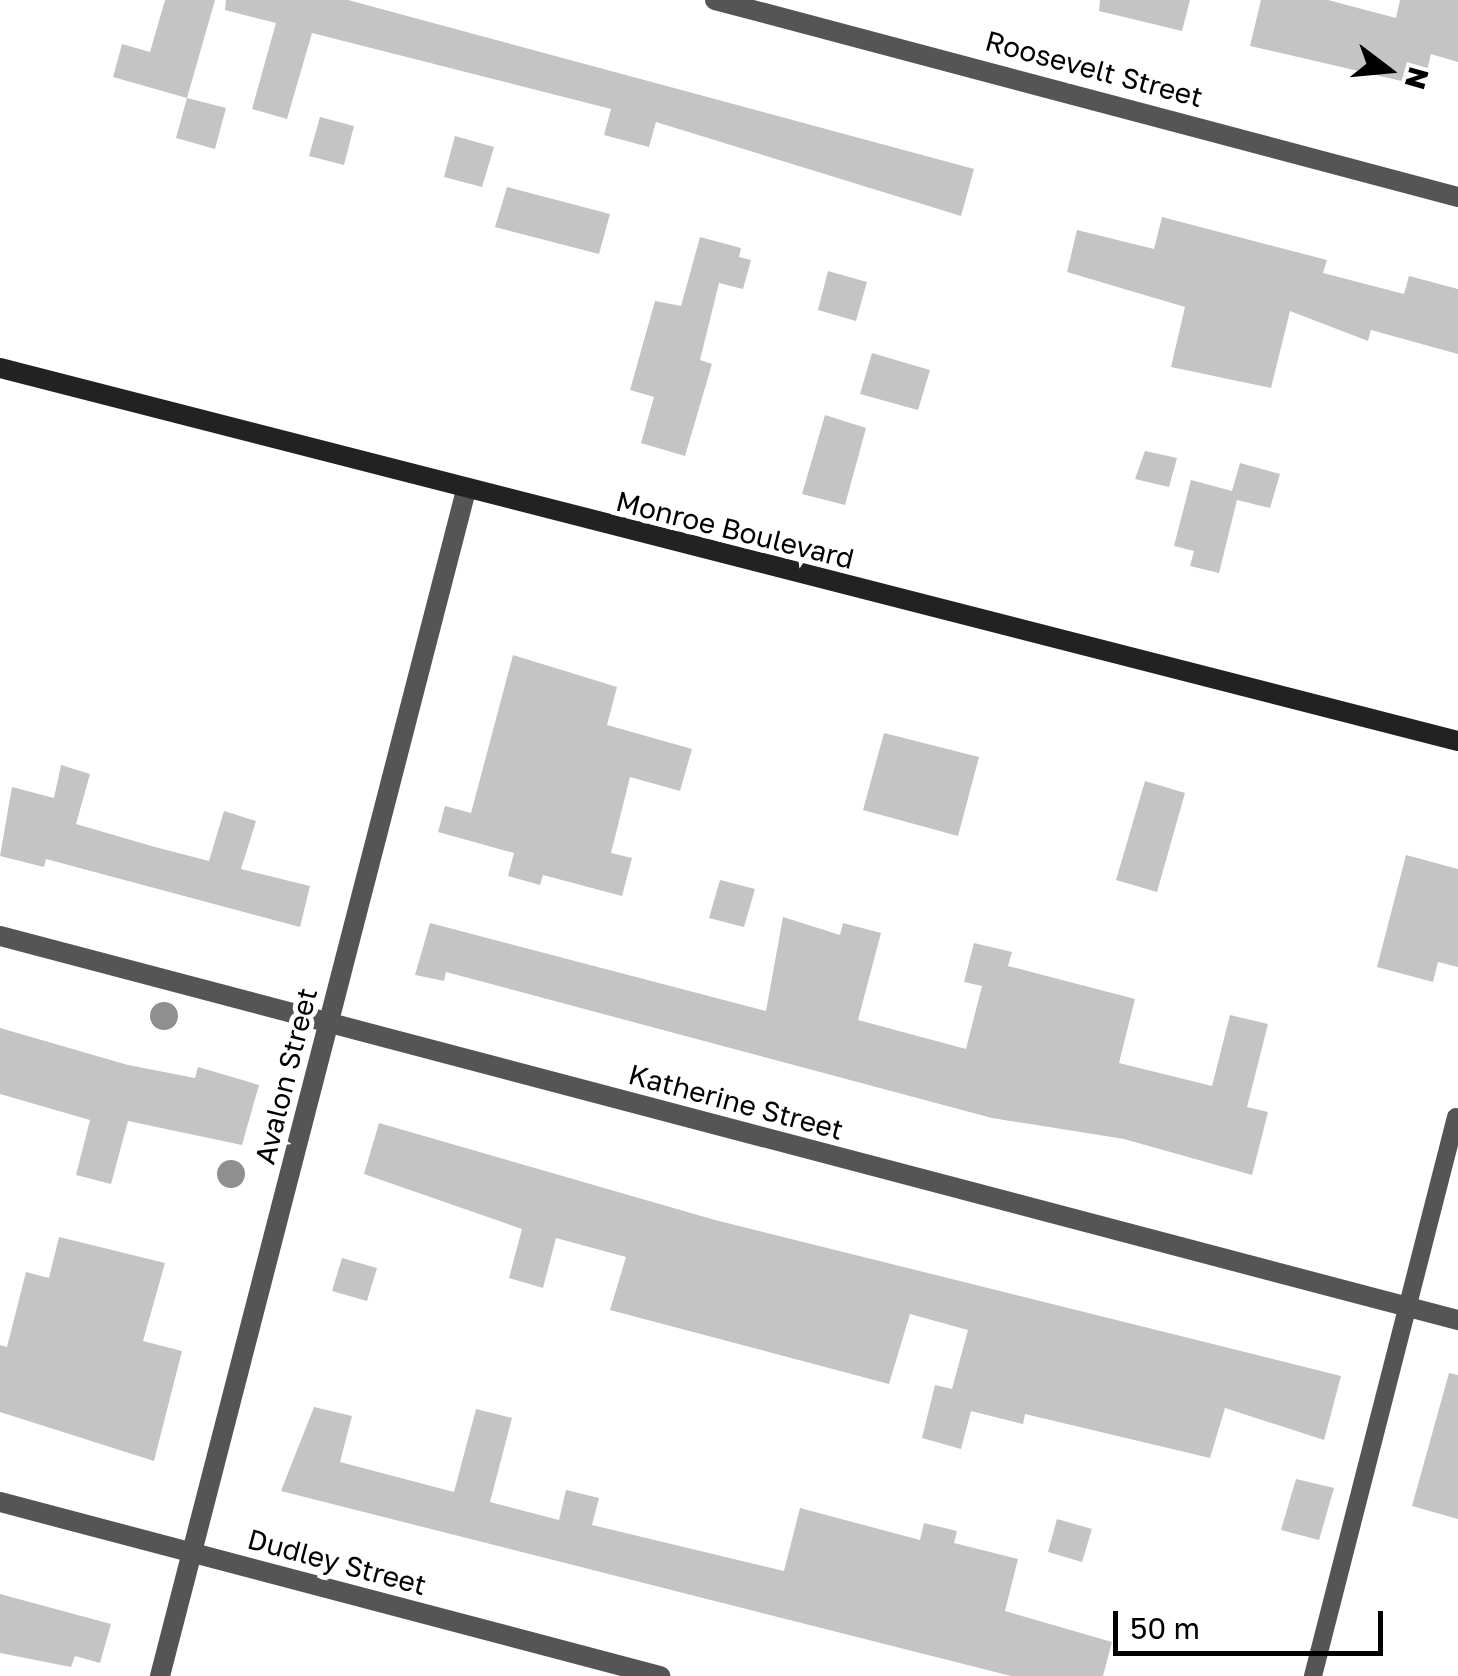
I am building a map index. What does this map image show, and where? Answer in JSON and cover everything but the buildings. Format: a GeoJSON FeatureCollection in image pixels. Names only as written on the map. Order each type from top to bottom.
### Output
{"type":"FeatureCollection","features":[{"type":"Feature","properties":{"kind":"street","name":"Roosevelt Street"},"geometry":{"type":"LineString","coordinates":[[715,0],[1458,197]]}},
{"type":"Feature","properties":{"kind":"street","name":"Monroe Boulevard"},"geometry":{"type":"LineString","coordinates":[[0,368],[1458,741]]}},
{"type":"Feature","properties":{"kind":"street","name":"Avalon Street"},"geometry":{"type":"LineString","coordinates":[[160,1676],[466,490]]}},
{"type":"Feature","properties":{"kind":"street","name":"Katherine Street"},"geometry":{"type":"LineString","coordinates":[[0,936],[1458,1320]]}},
{"type":"Feature","properties":{"kind":"street","name":"Dudley Street"},"geometry":{"type":"LineString","coordinates":[[0,1502],[660,1676]]}},
{"type":"Feature","properties":{"kind":"lane"},"geometry":{"type":"LineString","coordinates":[[1313,1676],[1456,1117]]}}]}
